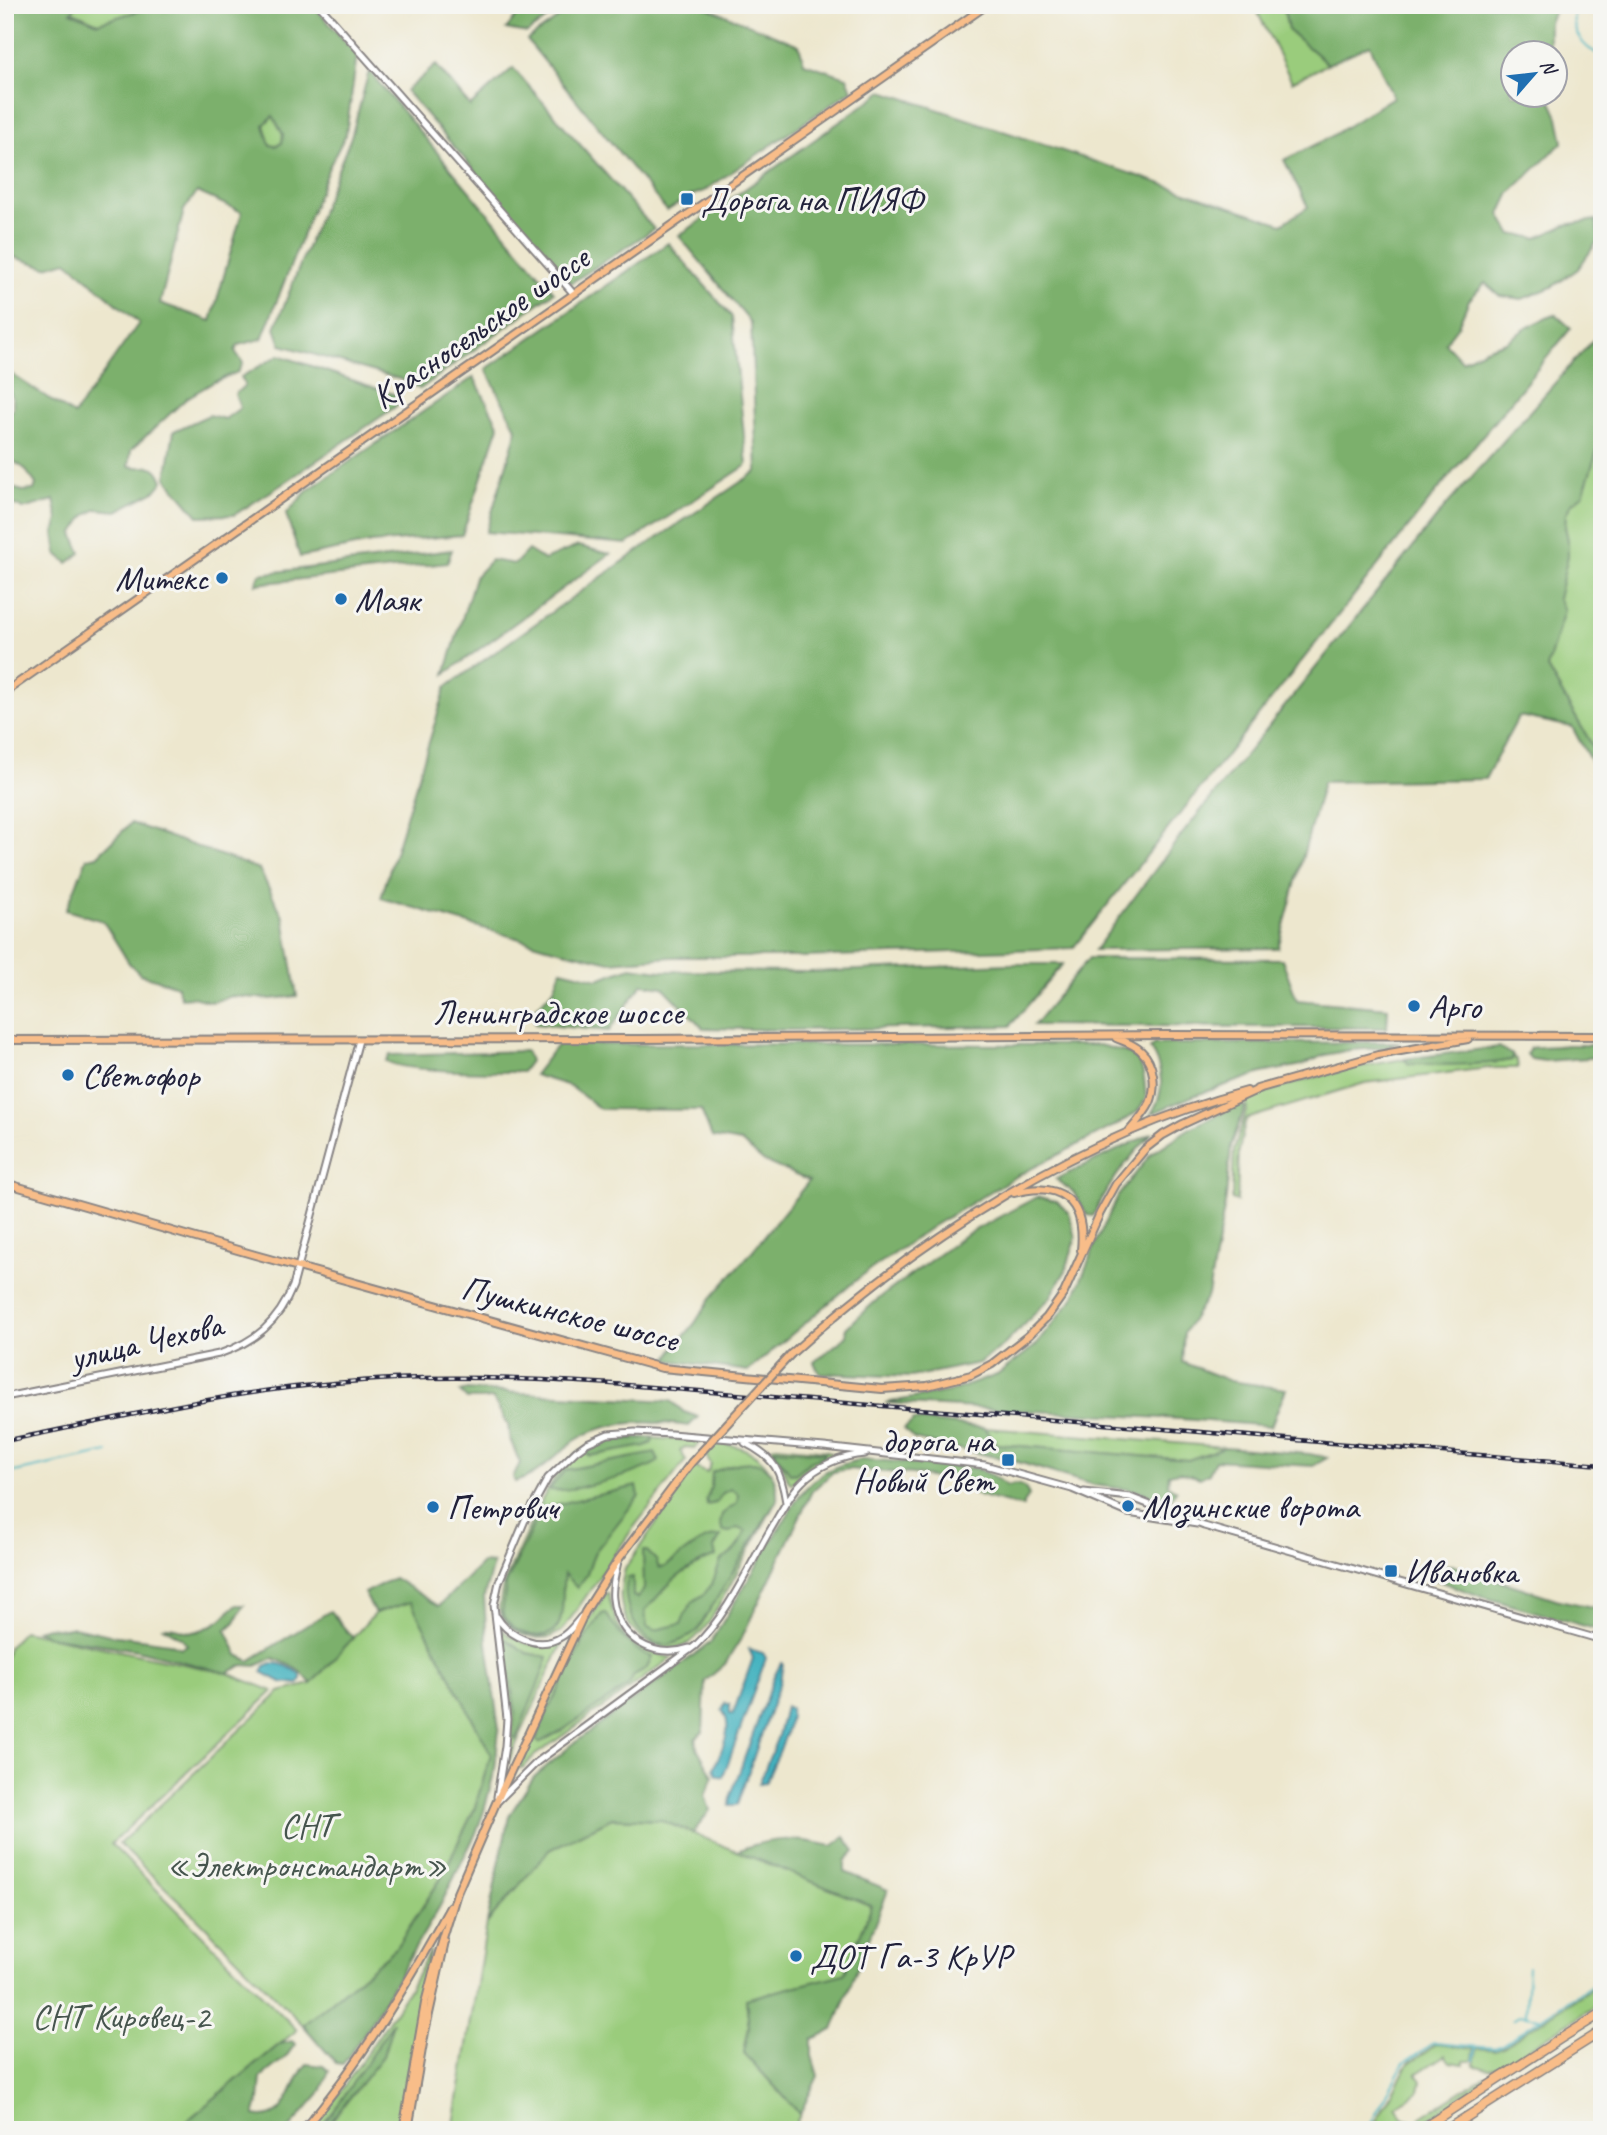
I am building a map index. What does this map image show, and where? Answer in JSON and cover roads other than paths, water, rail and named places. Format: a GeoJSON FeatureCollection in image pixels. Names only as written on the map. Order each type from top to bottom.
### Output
{"type":"FeatureCollection","features":[{"type":"Feature","properties":{"kind":"highway"},"geometry":{"type":"LineString","coordinates":[[1420,2130],[1602,2014]]}},
{"type":"Feature","properties":{"kind":"highway"},"geometry":{"type":"LineString","coordinates":[[1446,2130],[1602,2031]]}},
{"type":"Feature","properties":{"kind":"main road","name":"Красносельское шоссе"},"geometry":{"type":"LineString","coordinates":[[5,692],[987,5]]}},
{"type":"Feature","properties":{"kind":"main road"},"geometry":{"type":"LineString","coordinates":[[1111,1036],[1143,1052],[1154,1077],[1150,1104],[1128,1132]]}},
{"type":"Feature","properties":{"kind":"main road"},"geometry":{"type":"LineString","coordinates":[[303,2130],[380,2027],[414,1971],[457,1893],[585,1612],[618,1560],[691,1464],[791,1354],[829,1320],[926,1244],[1004,1196],[1128,1132],[1203,1104],[1378,1055],[1480,1036],[1602,1036]]}},
{"type":"Feature","properties":{"kind":"main road","name":"Ленинградское шоссе"},"geometry":{"type":"LineString","coordinates":[[5,1040],[1480,1036]]}},
{"type":"Feature","properties":{"kind":"main road","name":"Пушкинское шоссе"},"geometry":{"type":"LineString","coordinates":[[5,1183],[298,1268],[662,1368],[882,1389],[927,1386],[971,1375],[992,1364],[1047,1317],[1064,1293],[1116,1184],[1145,1149],[1183,1124],[1261,1088]]}},
{"type":"Feature","properties":{"kind":"main road"},"geometry":{"type":"LineString","coordinates":[[1004,1196],[1039,1188],[1069,1200],[1078,1212],[1082,1228],[1081,1256]]}},
{"type":"Feature","properties":{"kind":"main road"},"geometry":{"type":"LineString","coordinates":[[405,2130],[457,1893]]}},
{"type":"Feature","properties":{"kind":"street"},"geometry":{"type":"LineString","coordinates":[[319,5],[573,293]]}},
{"type":"Feature","properties":{"kind":"street","name":"улица Чехова"},"geometry":{"type":"LineString","coordinates":[[5,1397],[204,1357],[234,1349],[264,1331],[287,1300],[298,1268],[359,1040]]}},
{"type":"Feature","properties":{"kind":"street"},"geometry":{"type":"LineString","coordinates":[[496,1804],[507,1719],[494,1611],[499,1582],[538,1494],[548,1478],[576,1451],[599,1438],[617,1433],[671,1434],[985,1465],[1077,1491],[1112,1507],[1139,1515],[1197,1524]]}},
{"type":"Feature","properties":{"kind":"street"},"geometry":{"type":"LineString","coordinates":[[740,1440],[757,1448],[777,1467],[786,1502]]}},
{"type":"Feature","properties":{"kind":"street"},"geometry":{"type":"LineString","coordinates":[[496,1804],[537,1762],[695,1646],[714,1626],[786,1502],[802,1482],[816,1470],[832,1462],[853,1455],[876,1453]]}},
{"type":"Feature","properties":{"kind":"street"},"geometry":{"type":"LineString","coordinates":[[1077,1491],[1117,1495],[1142,1501],[1197,1524],[1602,1640]]}},
{"type":"Feature","properties":{"kind":"street"},"geometry":{"type":"LineString","coordinates":[[1112,1507],[1111,1500],[1117,1495]]}},
{"type":"Feature","properties":{"kind":"street"},"geometry":{"type":"LineString","coordinates":[[1139,1515],[1145,1510],[1142,1501]]}},
{"type":"Feature","properties":{"kind":"street"},"geometry":{"type":"LineString","coordinates":[[618,1560],[612,1597],[615,1610],[627,1633],[659,1652],[671,1653],[695,1646]]}},
{"type":"Feature","properties":{"kind":"street"},"geometry":{"type":"LineString","coordinates":[[494,1611],[501,1624],[511,1632],[527,1640],[540,1642],[560,1638],[585,1612]]}},
{"type":"Feature","properties":{"kind":"water"},"geometry":{"type":"Polygon","coordinates":[[[749,1649],[763,1653],[766,1658],[723,1777],[717,1775],[714,1768],[727,1732],[726,1717],[722,1710],[725,1703],[730,1705],[730,1714],[733,1714],[753,1658],[749,1649]]]}},
{"type":"Feature","properties":{"kind":"water"},"geometry":{"type":"Polygon","coordinates":[[[272,1663],[294,1670],[301,1675],[301,1681],[298,1684],[281,1682],[262,1672],[265,1666],[272,1663]]]}},
{"type":"Feature","properties":{"kind":"water"},"geometry":{"type":"Polygon","coordinates":[[[781,1663],[780,1681],[737,1805],[729,1805],[773,1679],[781,1663]]]}},
{"type":"Feature","properties":{"kind":"water"},"geometry":{"type":"Polygon","coordinates":[[[785,1707],[790,1708],[786,1733],[765,1783],[759,1784],[778,1736],[785,1707]]]}},
{"type":"Feature","properties":{"kind":"waterway"},"geometry":{"type":"LineString","coordinates":[[1576,5],[1574,21],[1578,36],[1588,48],[1602,55]]}},
{"type":"Feature","properties":{"kind":"waterway"},"geometry":{"type":"LineString","coordinates":[[5,1474],[108,1452]]}},
{"type":"Feature","properties":{"kind":"waterway"},"geometry":{"type":"LineString","coordinates":[[1526,2016],[1528,1966]]}},
{"type":"Feature","properties":{"kind":"waterway"},"geometry":{"type":"LineString","coordinates":[[1367,2130],[1404,2063],[1434,2043],[1494,2048],[1502,2045],[1602,1978]]}},
{"type":"Feature","properties":{"kind":"waterway"},"geometry":{"type":"LineString","coordinates":[[1513,2020],[1520,2015],[1539,2018]]}},
{"type":"Feature","properties":{"kind":"waterway"},"geometry":{"type":"LineString","coordinates":[[1474,2060],[1476,2047]]}},
{"type":"Feature","properties":{"kind":"railway"},"geometry":{"type":"LineString","coordinates":[[5,1441],[169,1407],[293,1387],[371,1380],[480,1378],[626,1385],[1602,1465]]}},
{"type":"Feature","properties":{"kind":"place","name":"Дорога на ПИЯФ"},"geometry":{"type":"Point","coordinates":[687,199]}},
{"type":"Feature","properties":{"kind":"place","name":"Митекс"},"geometry":{"type":"Point","coordinates":[222,578]}},
{"type":"Feature","properties":{"kind":"place","name":"Маяк"},"geometry":{"type":"Point","coordinates":[341,599]}},
{"type":"Feature","properties":{"kind":"place","name":"Арго"},"geometry":{"type":"Point","coordinates":[1414,1006]}},
{"type":"Feature","properties":{"kind":"place","name":"Светофор"},"geometry":{"type":"Point","coordinates":[68,1075]}},
{"type":"Feature","properties":{"kind":"place","name":"дорога на Новый Свет"},"geometry":{"type":"Point","coordinates":[1008,1460]}},
{"type":"Feature","properties":{"kind":"place","name":"Мозинские ворота"},"geometry":{"type":"Point","coordinates":[1128,1506]}},
{"type":"Feature","properties":{"kind":"place","name":"Петрович"},"geometry":{"type":"Point","coordinates":[433,1507]}},
{"type":"Feature","properties":{"kind":"place","name":"Ивановка"},"geometry":{"type":"Point","coordinates":[1391,1571]}},
{"type":"Feature","properties":{"kind":"place","name":"ДОТ Га-3 КрУР"},"geometry":{"type":"Point","coordinates":[796,1956]}},
{"type":"Feature","properties":{"kind":"park label","name":"СНТ «Электронстандарт»"},"geometry":{"type":"Point","coordinates":[307,1845]}},
{"type":"Feature","properties":{"kind":"park label","name":"СНТ Кировец-2"},"geometry":{"type":"Point","coordinates":[121,2016]}}]}
